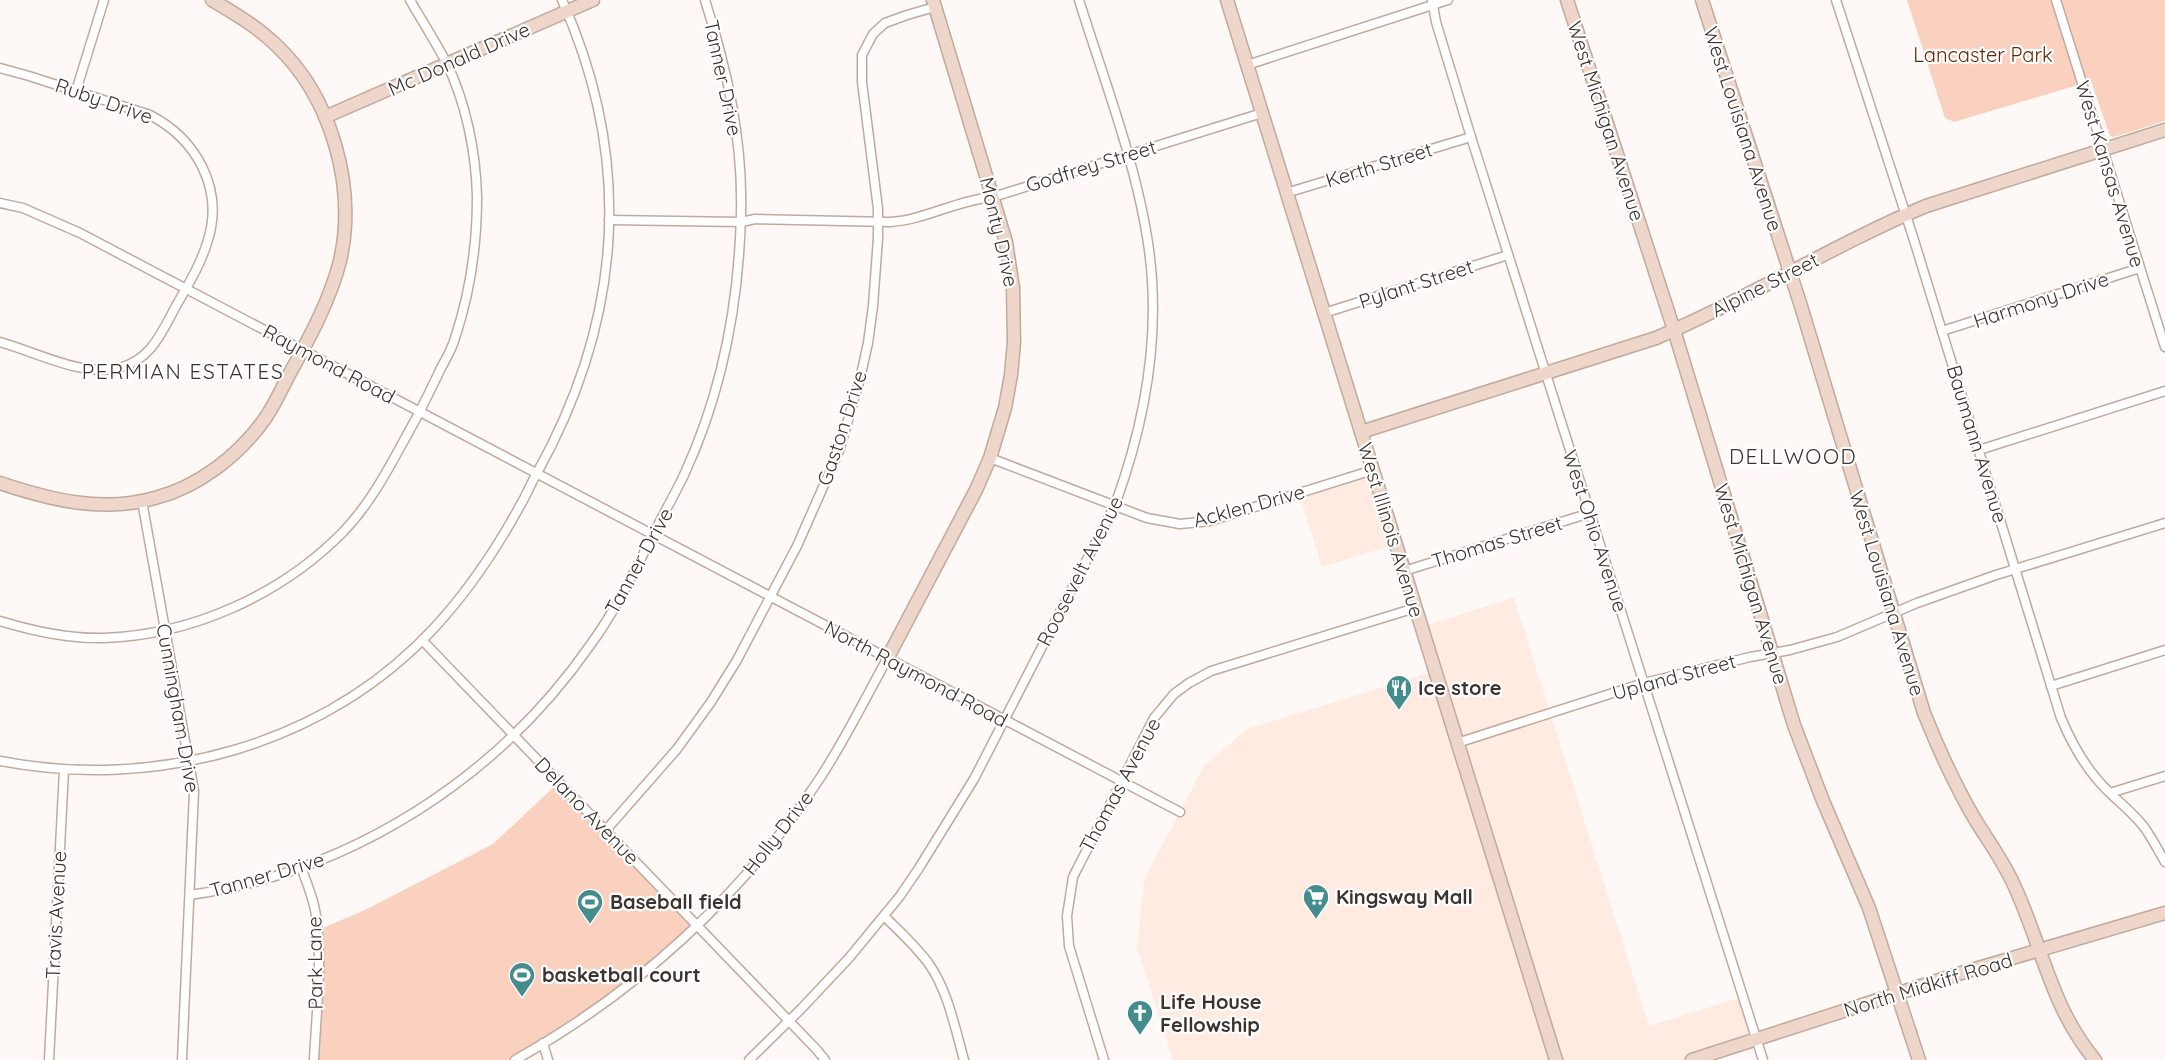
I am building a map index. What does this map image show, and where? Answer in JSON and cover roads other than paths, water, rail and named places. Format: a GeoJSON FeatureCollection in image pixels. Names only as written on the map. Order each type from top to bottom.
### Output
{"type":"FeatureCollection","features":[{"type":"Feature","properties":{"kind":"street"},"geometry":{"type":"LineString","coordinates":[[76,91],[104,0]]}},
{"type":"Feature","properties":{"kind":"street"},"geometry":{"type":"LineString","coordinates":[[0,483],[45,498],[100,504],[142,501],[178,490],[214,470],[243,446],[265,419],[303,350],[330,293],[340,261],[345,205],[337,150],[325,117],[309,87],[275,44],[245,19],[212,0]]}},
{"type":"Feature","properties":{"kind":"street"},"geometry":{"type":"LineString","coordinates":[[0,621],[48,633],[103,638],[165,631],[244,604],[315,558],[344,530],[377,489],[420,412],[454,340],[469,286],[476,239],[477,195],[472,152],[463,108],[447,64],[410,0]]}},
{"type":"Feature","properties":{"kind":"street","name":"Mc Donald Drive"},"geometry":{"type":"LineString","coordinates":[[325,117],[447,64],[564,6],[593,0]]}},
{"type":"Feature","properties":{"kind":"street","name":"Tanner Drive"},"geometry":{"type":"LineString","coordinates":[[190,895],[269,878],[301,867],[361,843],[424,807],[466,777],[514,736],[562,683],[620,599],[685,474],[715,389],[733,311],[741,222],[739,162],[732,107],[718,42],[705,0]]}},
{"type":"Feature","properties":{"kind":"street","name":"Roosevelt Avenue"},"geometry":{"type":"LineString","coordinates":[[749,1060],[849,958],[884,916],[948,824],[1115,505],[1139,432],[1149,381],[1153,338],[1150,252],[1142,209],[1127,155],[1079,0]]}},
{"type":"Feature","properties":{"kind":"street","name":"West Illinois Avenue"},"geometry":{"type":"LineString","coordinates":[[1227,0],[1556,1060]]}},
{"type":"Feature","properties":{"kind":"street"},"geometry":{"type":"LineString","coordinates":[[1247,65],[1433,2],[1448,0]]}},
{"type":"Feature","properties":{"kind":"street","name":"West Michigan Avenue"},"geometry":{"type":"LineString","coordinates":[[1567,0],[1674,330],[1804,751],[1869,908],[1919,1060]]}},
{"type":"Feature","properties":{"kind":"street","name":"West Louisiana Avenue"},"geometry":{"type":"LineString","coordinates":[[1702,0],[1800,303],[1924,713],[1943,759],[1972,815],[2012,881],[2031,923],[2063,1013],[2081,1044],[2095,1060]]}},
{"type":"Feature","properties":{"kind":"street","name":"Baumann Avenue"},"geometry":{"type":"LineString","coordinates":[[1836,0],[1942,331],[2061,718],[2074,747],[2089,770],[2144,827],[2165,862]]}},
{"type":"Feature","properties":{"kind":"street","name":"West Kansas Avenue"},"geometry":{"type":"LineString","coordinates":[[2056,0],[2165,347]]}},
{"type":"Feature","properties":{"kind":"street","name":"West Ohio Avenue"},"geometry":{"type":"LineString","coordinates":[[1433,2],[1436,22],[1471,137],[1763,1060]]}},
{"type":"Feature","properties":{"kind":"street","name":"Monty Drive"},"geometry":{"type":"LineString","coordinates":[[887,659],[976,490],[990,458],[1002,421],[1009,388],[1014,328],[1013,288],[1008,255],[993,197],[934,4]]}},
{"type":"Feature","properties":{"kind":"street","name":"Gaston Drive"},"geometry":{"type":"LineString","coordinates":[[606,830],[677,750],[711,702],[771,595],[813,513],[839,451],[868,343],[876,281],[878,221],[862,82],[862,55],[873,34],[885,24],[934,4]]}},
{"type":"Feature","properties":{"kind":"street"},"geometry":{"type":"LineString","coordinates":[[0,761],[64,770],[116,771],[189,762],[242,748],[303,723],[361,690],[381,676],[422,640],[464,593],[495,549],[522,503],[567,414],[589,355],[604,283],[609,220],[606,159],[600,115],[586,63],[564,6]]}},
{"type":"Feature","properties":{"kind":"street","name":"Ruby Drive"},"geometry":{"type":"LineString","coordinates":[[0,68],[150,115],[164,122],[179,134],[201,163],[211,191],[211,223],[206,249],[156,343],[138,360],[118,368],[102,370],[80,368],[0,342]]}},
{"type":"Feature","properties":{"kind":"street","name":"Godfrey Street"},"geometry":{"type":"LineString","coordinates":[[741,222],[755,219],[878,221],[913,219],[979,198],[993,197],[1262,113]]}},
{"type":"Feature","properties":{"kind":"street","name":"Alpine Street"},"geometry":{"type":"LineString","coordinates":[[1361,432],[1674,330],[1905,215],[1960,194],[2165,130]]}},
{"type":"Feature","properties":{"kind":"street","name":"Kerth Street"},"geometry":{"type":"LineString","coordinates":[[1287,193],[1471,137]]}},
{"type":"Feature","properties":{"kind":"street","name":"Raymond Road"},"geometry":{"type":"LineString","coordinates":[[0,203],[23,208],[80,233],[653,535]]}},
{"type":"Feature","properties":{"kind":"street"},"geometry":{"type":"LineString","coordinates":[[609,220],[741,222]]}},
{"type":"Feature","properties":{"kind":"street","name":"Pylant Street"},"geometry":{"type":"LineString","coordinates":[[1324,313],[1508,255]]}},
{"type":"Feature","properties":{"kind":"street","name":"Harmony Drive"},"geometry":{"type":"LineString","coordinates":[[1942,331],[2140,268]]}},
{"type":"Feature","properties":{"kind":"street"},"geometry":{"type":"LineString","coordinates":[[1979,450],[2165,391]]}},
{"type":"Feature","properties":{"kind":"street","name":"Acklen Drive"},"geometry":{"type":"LineString","coordinates":[[990,458],[1161,521],[1197,523],[1373,470]]}},
{"type":"Feature","properties":{"kind":"street","name":"Cunningham Drive"},"geometry":{"type":"LineString","coordinates":[[142,501],[194,795],[182,1060]]}},
{"type":"Feature","properties":{"kind":"street","name":"Thomas Street"},"geometry":{"type":"LineString","coordinates":[[1404,572],[1590,513]]}},
{"type":"Feature","properties":{"kind":"street","name":"Upland Street"},"geometry":{"type":"LineString","coordinates":[[1457,743],[1644,683],[1837,637],[1917,603],[2165,523]]}},
{"type":"Feature","properties":{"kind":"street","name":"North Raymond Road"},"geometry":{"type":"LineString","coordinates":[[653,535],[1180,812]]}},
{"type":"Feature","properties":{"kind":"street","name":"Thomas Avenue"},"geometry":{"type":"LineString","coordinates":[[1104,1060],[1072,957],[1068,937],[1069,896],[1076,869],[1158,713],[1174,694],[1211,671],[1415,608]]}},
{"type":"Feature","properties":{"kind":"street","name":"Delano Avenue"},"geometry":{"type":"LineString","coordinates":[[422,640],[825,1060]]}},
{"type":"Feature","properties":{"kind":"street"},"geometry":{"type":"LineString","coordinates":[[2051,686],[2165,650]]}},
{"type":"Feature","properties":{"kind":"street","name":"Holly Drive"},"geometry":{"type":"LineString","coordinates":[[515,1060],[584,1018],[623,989],[698,926],[742,880],[805,800],[851,728],[887,659]]}},
{"type":"Feature","properties":{"kind":"street","name":"Travis Avenue"},"geometry":{"type":"LineString","coordinates":[[49,1060],[64,770]]}},
{"type":"Feature","properties":{"kind":"street"},"geometry":{"type":"LineString","coordinates":[[2110,793],[2165,776]]}},
{"type":"Feature","properties":{"kind":"street","name":"Park Lane"},"geometry":{"type":"LineString","coordinates":[[301,867],[314,906],[317,924],[319,958],[314,1060]]}},
{"type":"Feature","properties":{"kind":"street","name":"North Midkiff Road"},"geometry":{"type":"LineString","coordinates":[[1692,1060],[1898,994],[2165,913]]}},
{"type":"Feature","properties":{"kind":"street"},"geometry":{"type":"LineString","coordinates":[[884,916],[919,952],[934,973],[944,992],[964,1060]]}},
{"type":"Feature","properties":{"kind":"street"},"geometry":{"type":"LineString","coordinates":[[543,1043],[548,1060]]}},
{"type":"Feature","properties":{"kind":"place","name":"Ice store"},"geometry":{"type":"Point","coordinates":[1399,711]}},
{"type":"Feature","properties":{"kind":"place","name":"Kingsway Mall"},"geometry":{"type":"Point","coordinates":[1316,920]}},
{"type":"Feature","properties":{"kind":"place","name":"Baseball field"},"geometry":{"type":"Point","coordinates":[590,925]}},
{"type":"Feature","properties":{"kind":"place","name":"basketball court"},"geometry":{"type":"Point","coordinates":[522,998]}},
{"type":"Feature","properties":{"kind":"place","name":"Life House Fellowship"},"geometry":{"type":"Point","coordinates":[1140,1036]}},
{"type":"Feature","properties":{"kind":"district","name":"PERMIAN ESTATES"},"geometry":{"type":"Point","coordinates":[183,372]}},
{"type":"Feature","properties":{"kind":"district","name":"DELLWOOD"},"geometry":{"type":"Point","coordinates":[1793,457]}},
{"type":"Feature","properties":{"kind":"park label","name":"Lancaster Park"},"geometry":{"type":"Point","coordinates":[1983,55]}}]}
